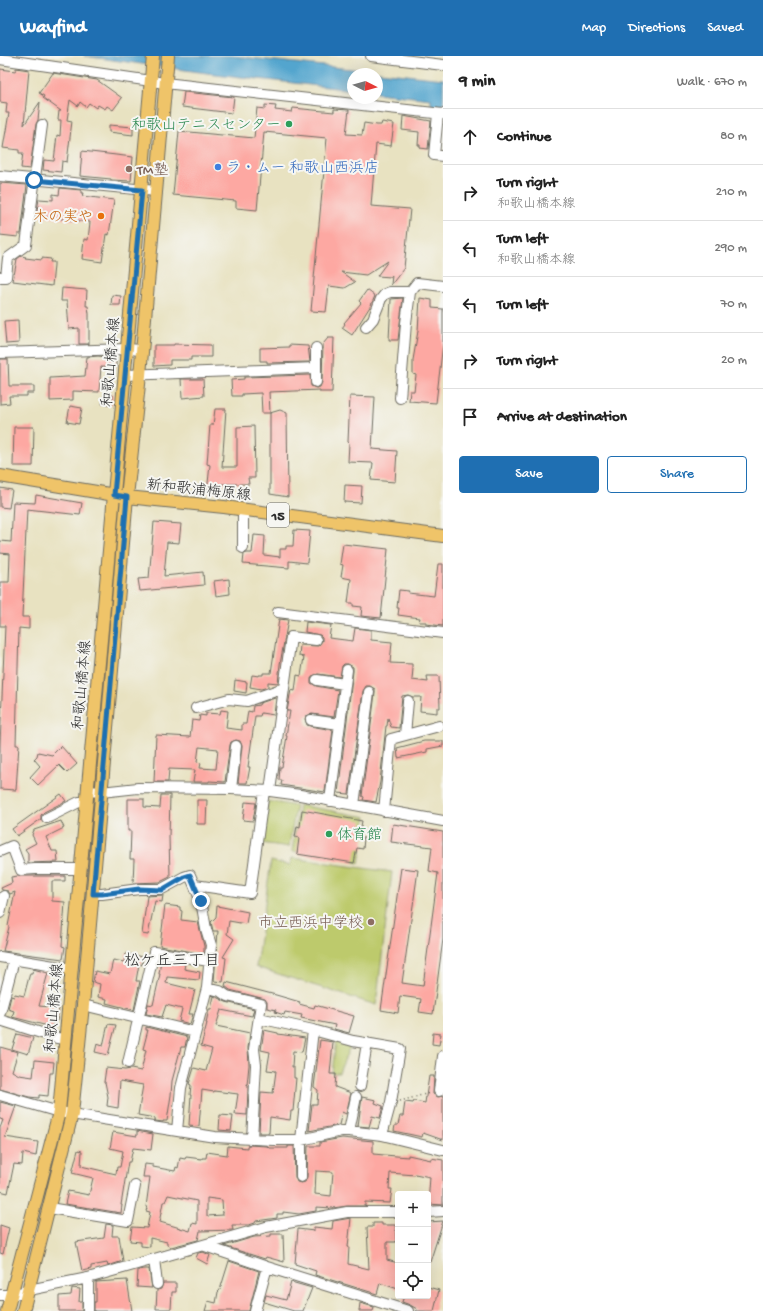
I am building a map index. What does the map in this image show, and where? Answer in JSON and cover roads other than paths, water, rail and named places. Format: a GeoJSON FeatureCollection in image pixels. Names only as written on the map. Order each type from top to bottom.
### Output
{"type":"FeatureCollection","features":[{"type":"Feature","properties":{"kind":"main road","name":"和歌山橋本線"},"geometry":{"type":"LineString","coordinates":[[7,1311],[6,1295],[59,1112],[153,56]]}},
{"type":"Feature","properties":{"kind":"main road","name":"和歌山橋本線"},"geometry":{"type":"LineString","coordinates":[[23,1311],[72,1114],[84,1005],[127,497],[140,375],[168,56]]}},
{"type":"Feature","properties":{"kind":"main road","name":"新和歌浦梅原線"},"geometry":{"type":"LineString","coordinates":[[0,476],[127,497],[243,510],[443,536]]}},
{"type":"Feature","properties":{"kind":"street"},"geometry":{"type":"LineString","coordinates":[[371,56],[443,65]]}},
{"type":"Feature","properties":{"kind":"street"},"geometry":{"type":"LineString","coordinates":[[0,59],[441,114],[434,155],[443,156]]}},
{"type":"Feature","properties":{"kind":"street"},"geometry":{"type":"LineString","coordinates":[[0,277],[6,277],[8,258],[26,245],[42,125]]}},
{"type":"Feature","properties":{"kind":"street"},"geometry":{"type":"LineString","coordinates":[[0,176],[156,191]]}},
{"type":"Feature","properties":{"kind":"street"},"geometry":{"type":"LineString","coordinates":[[400,398],[410,292],[417,283],[443,286]]}},
{"type":"Feature","properties":{"kind":"street"},"geometry":{"type":"LineString","coordinates":[[366,327],[373,319],[381,299],[385,294],[390,292],[410,292]]}},
{"type":"Feature","properties":{"kind":"street"},"geometry":{"type":"LineString","coordinates":[[316,348],[316,382]]}},
{"type":"Feature","properties":{"kind":"street"},"geometry":{"type":"LineString","coordinates":[[0,353],[127,349],[142,350]]}},
{"type":"Feature","properties":{"kind":"street"},"geometry":{"type":"LineString","coordinates":[[125,375],[316,368]]}},
{"type":"Feature","properties":{"kind":"street"},"geometry":{"type":"LineString","coordinates":[[243,510],[243,548]]}},
{"type":"Feature","properties":{"kind":"street"},"geometry":{"type":"LineString","coordinates":[[278,612],[443,634]]}},
{"type":"Feature","properties":{"kind":"street"},"geometry":{"type":"LineString","coordinates":[[195,885],[250,893],[291,637],[316,640]]}},
{"type":"Feature","properties":{"kind":"street"},"geometry":{"type":"LineString","coordinates":[[330,800],[347,670]]}},
{"type":"Feature","properties":{"kind":"street"},"geometry":{"type":"LineString","coordinates":[[317,680],[345,684]]}},
{"type":"Feature","properties":{"kind":"street"},"geometry":{"type":"LineString","coordinates":[[196,708],[229,699],[247,701],[284,688]]}},
{"type":"Feature","properties":{"kind":"street"},"geometry":{"type":"LineString","coordinates":[[354,805],[369,692]]}},
{"type":"Feature","properties":{"kind":"street"},"geometry":{"type":"LineString","coordinates":[[405,735],[408,701]]}},
{"type":"Feature","properties":{"kind":"street"},"geometry":{"type":"LineString","coordinates":[[311,720],[339,724]]}},
{"type":"Feature","properties":{"kind":"street"},"geometry":{"type":"LineString","coordinates":[[381,813],[391,739],[439,726]]}},
{"type":"Feature","properties":{"kind":"street"},"geometry":{"type":"LineString","coordinates":[[230,789],[236,746]]}},
{"type":"Feature","properties":{"kind":"street"},"geometry":{"type":"LineString","coordinates":[[47,818],[87,797],[101,792],[138,788],[267,791],[330,800],[381,813],[443,821]]}},
{"type":"Feature","properties":{"kind":"street"},"geometry":{"type":"LineString","coordinates":[[0,851],[12,846],[21,870],[80,869]]}},
{"type":"Feature","properties":{"kind":"street"},"geometry":{"type":"LineString","coordinates":[[93,894],[139,889],[162,890],[190,875],[201,901],[206,929],[211,945],[207,988],[181,1088],[177,1131]]}},
{"type":"Feature","properties":{"kind":"street"},"geometry":{"type":"LineString","coordinates":[[0,914],[4,896]]}},
{"type":"Feature","properties":{"kind":"street"},"geometry":{"type":"LineString","coordinates":[[128,1063],[154,952],[209,961]]}},
{"type":"Feature","properties":{"kind":"street"},"geometry":{"type":"LineString","coordinates":[[0,957],[72,969]]}},
{"type":"Feature","properties":{"kind":"street"},"geometry":{"type":"LineString","coordinates":[[0,1013],[14,960]]}},
{"type":"Feature","properties":{"kind":"street"},"geometry":{"type":"LineString","coordinates":[[207,988],[220,991],[227,996],[261,1004],[254,1049],[256,1065],[252,1138]]}},
{"type":"Feature","properties":{"kind":"street"},"geometry":{"type":"LineString","coordinates":[[84,1005],[195,1032]]}},
{"type":"Feature","properties":{"kind":"street"},"geometry":{"type":"LineString","coordinates":[[259,1018],[353,1041],[400,1049],[391,1102],[382,1135]]}},
{"type":"Feature","properties":{"kind":"street"},"geometry":{"type":"LineString","coordinates":[[0,1020],[57,1038],[66,1039]]}},
{"type":"Feature","properties":{"kind":"street"},"geometry":{"type":"LineString","coordinates":[[301,1177],[301,1140],[313,1030]]}},
{"type":"Feature","properties":{"kind":"street"},"geometry":{"type":"LineString","coordinates":[[360,1086],[367,1043]]}},
{"type":"Feature","properties":{"kind":"street"},"geometry":{"type":"LineString","coordinates":[[439,1091],[443,1056]]}},
{"type":"Feature","properties":{"kind":"street"},"geometry":{"type":"LineString","coordinates":[[0,1095],[59,1112],[215,1137],[301,1140],[341,1131],[349,1131],[382,1135],[443,1150]]}},
{"type":"Feature","properties":{"kind":"street"},"geometry":{"type":"LineString","coordinates":[[349,1131],[356,1097]]}},
{"type":"Feature","properties":{"kind":"street"},"geometry":{"type":"LineString","coordinates":[[49,1208],[128,1221],[136,1186]]}},
{"type":"Feature","properties":{"kind":"street"},"geometry":{"type":"LineString","coordinates":[[431,1212],[443,1211]]}},
{"type":"Feature","properties":{"kind":"street"},"geometry":{"type":"LineString","coordinates":[[6,1295],[88,1278],[205,1246],[266,1227],[347,1212],[395,1212]]}},
{"type":"Feature","properties":{"kind":"street"},"geometry":{"type":"LineString","coordinates":[[205,1246],[408,1311]]}},
{"type":"Feature","properties":{"kind":"street"},"geometry":{"type":"LineString","coordinates":[[154,1259],[157,1284]]}},
{"type":"Feature","properties":{"kind":"street"},"geometry":{"type":"LineString","coordinates":[[255,1311],[267,1267]]}},
{"type":"Feature","properties":{"kind":"street"},"geometry":{"type":"LineString","coordinates":[[88,1278],[88,1311]]}},
{"type":"Feature","properties":{"kind":"water"},"geometry":{"type":"Polygon","coordinates":[[[84,56],[232,56],[347,69],[347,89],[207,73],[84,56]]]}},
{"type":"Feature","properties":{"kind":"water"},"geometry":{"type":"Polygon","coordinates":[[[383,72],[443,79],[443,109],[431,107],[431,99],[383,94],[383,72]]]}},
{"type":"Feature","properties":{"kind":"place","name":"和歌山テニスセンター"},"geometry":{"type":"Point","coordinates":[289,124]}},
{"type":"Feature","properties":{"kind":"place","name":"ラ・ムー 和歌山西浜店"},"geometry":{"type":"Point","coordinates":[218,167]}},
{"type":"Feature","properties":{"kind":"place","name":"TM塾"},"geometry":{"type":"Point","coordinates":[129,169]}},
{"type":"Feature","properties":{"kind":"place","name":"木の実や"},"geometry":{"type":"Point","coordinates":[101,216]}},
{"type":"Feature","properties":{"kind":"place","name":"体育館"},"geometry":{"type":"Point","coordinates":[329,834]}},
{"type":"Feature","properties":{"kind":"place","name":"市立西浜中学校"},"geometry":{"type":"Point","coordinates":[371,922]}},
{"type":"Feature","properties":{"kind":"district","name":"松ケ丘三丁目"},"geometry":{"type":"Point","coordinates":[172,959]}}]}
